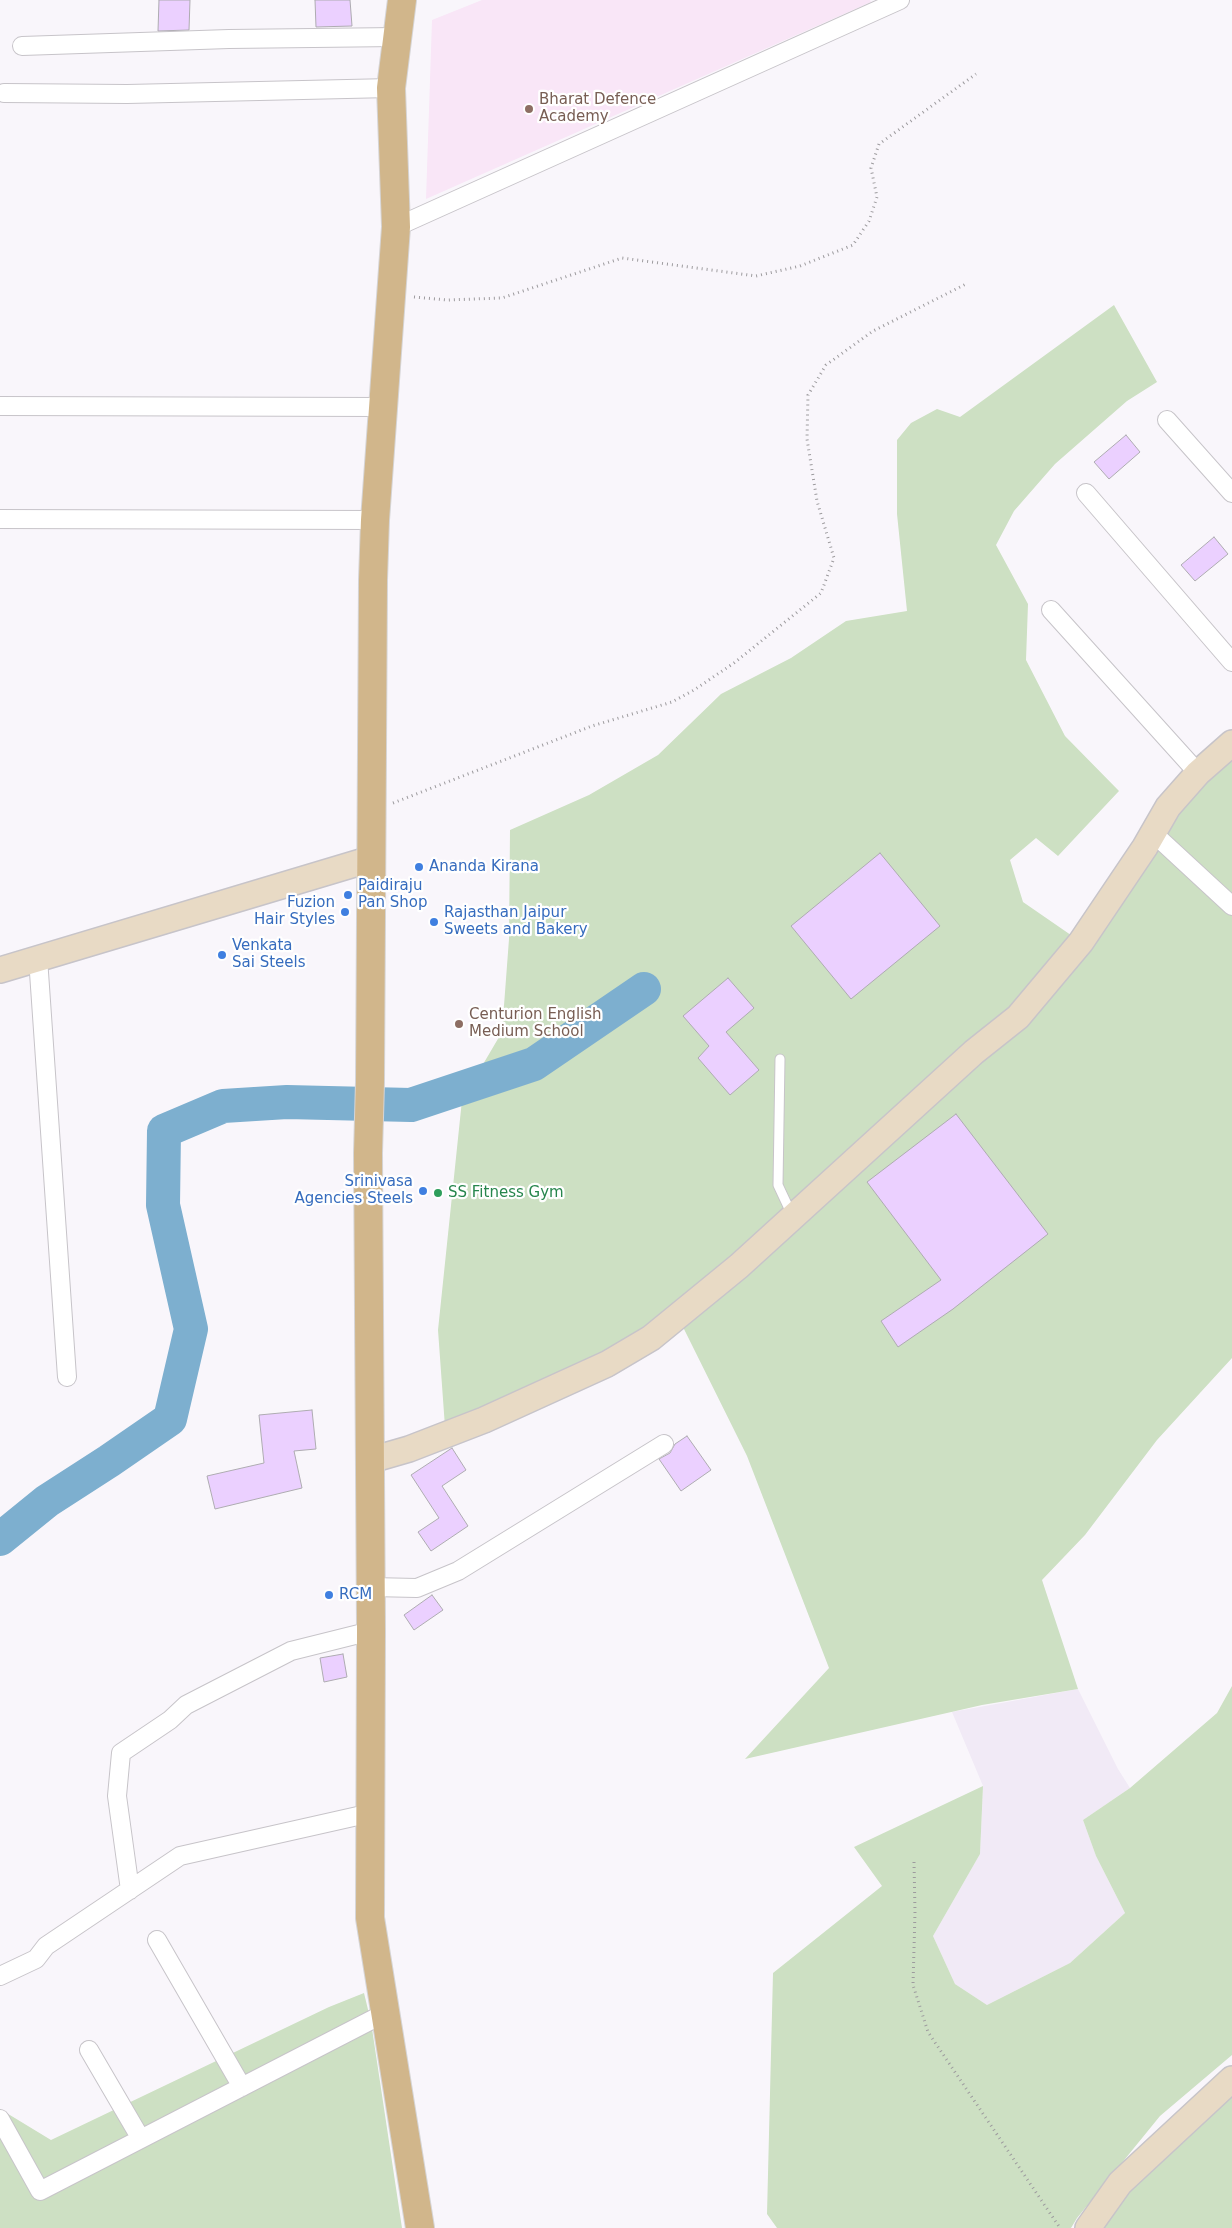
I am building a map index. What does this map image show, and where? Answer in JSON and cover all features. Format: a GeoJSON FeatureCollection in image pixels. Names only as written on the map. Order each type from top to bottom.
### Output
{"type":"FeatureCollection","features":[{"type":"Feature","properties":{"kind":"main road"},"geometry":{"type":"LineString","coordinates":[[402,0],[391,88],[396,227],[375,520],[368,1154],[371,1587],[370,1918],[387,2012],[420,2228]]}},
{"type":"Feature","properties":{"kind":"street"},"geometry":{"type":"LineString","coordinates":[[396,227],[900,0]]}},
{"type":"Feature","properties":{"kind":"street"},"geometry":{"type":"LineString","coordinates":[[22,46],[229,39],[397,37]]}},
{"type":"Feature","properties":{"kind":"street"},"geometry":{"type":"LineString","coordinates":[[4,93],[128,94],[391,88]]}},
{"type":"Feature","properties":{"kind":"street"},"geometry":{"type":"LineString","coordinates":[[0,406],[383,407]]}},
{"type":"Feature","properties":{"kind":"street"},"geometry":{"type":"LineString","coordinates":[[1167,420],[1232,493]]}},
{"type":"Feature","properties":{"kind":"street"},"geometry":{"type":"LineString","coordinates":[[1086,493],[1232,662]]}},
{"type":"Feature","properties":{"kind":"street"},"geometry":{"type":"LineString","coordinates":[[0,519],[375,520]]}},
{"type":"Feature","properties":{"kind":"street"},"geometry":{"type":"LineString","coordinates":[[1051,610],[1198,773]]}},
{"type":"Feature","properties":{"kind":"street"},"geometry":{"type":"LineString","coordinates":[[370,1460],[409,1449],[484,1420],[607,1364],[651,1338],[739,1266],[974,1052],[1018,1017],[1081,942],[1168,807],[1198,773],[1232,744]]}},
{"type":"Feature","properties":{"kind":"street"},"geometry":{"type":"LineString","coordinates":[[1153,833],[1232,906]]}},
{"type":"Feature","properties":{"kind":"street"},"geometry":{"type":"LineString","coordinates":[[0,970],[371,858]]}},
{"type":"Feature","properties":{"kind":"street"},"geometry":{"type":"LineString","coordinates":[[38,958],[67,1377]]}},
{"type":"Feature","properties":{"kind":"street"},"geometry":{"type":"LineString","coordinates":[[371,1587],[417,1588],[458,1571],[664,1444]]}},
{"type":"Feature","properties":{"kind":"street"},"geometry":{"type":"LineString","coordinates":[[130,1890],[116,1796],[121,1753],[170,1720],[186,1705],[290,1651],[371,1631]]}},
{"type":"Feature","properties":{"kind":"street"},"geometry":{"type":"LineString","coordinates":[[0,1976],[36,1959],[46,1946],[180,1856],[371,1813]]}},
{"type":"Feature","properties":{"kind":"street"},"geometry":{"type":"LineString","coordinates":[[157,1940],[242,2087]]}},
{"type":"Feature","properties":{"kind":"street"},"geometry":{"type":"LineString","coordinates":[[0,2119],[40,2191],[387,2012]]}},
{"type":"Feature","properties":{"kind":"street"},"geometry":{"type":"LineString","coordinates":[[89,2050],[141,2139]]}},
{"type":"Feature","properties":{"kind":"street"},"geometry":{"type":"LineString","coordinates":[[1088,2228],[1120,2183],[1232,2079]]}},
{"type":"Feature","properties":{"kind":"lane"},"geometry":{"type":"LineString","coordinates":[[780,1059],[778,1185],[793,1217]]}},
{"type":"Feature","properties":{"kind":"path"},"geometry":{"type":"LineString","coordinates":[[391,296],[447,300],[502,298],[622,258],[756,276],[800,266],[853,245],[869,221],[878,197],[871,168],[879,144],[976,74]]}},
{"type":"Feature","properties":{"kind":"path"},"geometry":{"type":"LineString","coordinates":[[372,811],[592,726],[672,702],[694,690],[734,663],[821,593],[834,558],[817,501],[807,439],[808,395],[826,365],[873,331],[966,284]]}},
{"type":"Feature","properties":{"kind":"path"},"geometry":{"type":"LineString","coordinates":[[914,1862],[915,1912],[912,1985],[928,2032],[1060,2228]]}},
{"type":"Feature","properties":{"kind":"shaded area","name":"Bharat Defence Academy"},"geometry":{"type":"Polygon","coordinates":[[[482,0],[870,0],[871,2],[426,199],[432,20],[482,0]]]}},
{"type":"Feature","properties":{"kind":"shaded area"},"geometry":{"type":"Polygon","coordinates":[[[1078,1689],[1118,1769],[1130,1788],[1083,1820],[1096,1856],[1125,1913],[1070,1963],[987,2005],[955,1984],[933,1936],[980,1854],[983,1786],[952,1712],[1078,1689]]]}},
{"type":"Feature","properties":{"kind":"green space"},"geometry":{"type":"Polygon","coordinates":[[[1114,305],[1157,382],[1127,401],[1055,464],[1014,511],[996,545],[1028,604],[1026,660],[1065,736],[1119,791],[1058,856],[1036,838],[1010,860],[1023,902],[1081,942],[1232,743],[1232,1358],[1157,1440],[1085,1535],[1042,1580],[1078,1689],[982,1705],[745,1759],[829,1668],[747,1456],[681,1323],[651,1338],[445,1427],[438,1330],[462,1100],[502,1032],[509,939],[510,830],[589,795],[658,755],[721,694],[791,658],[846,621],[907,611],[897,514],[897,440],[911,423],[937,409],[960,417],[1114,305]]]}},
{"type":"Feature","properties":{"kind":"green space"},"geometry":{"type":"Polygon","coordinates":[[[1232,1686],[1232,2055],[1160,2116],[1077,2218],[1071,2228],[777,2228],[767,2214],[773,1973],[882,1886],[854,1847],[983,1786],[980,1854],[933,1936],[955,1984],[987,2005],[1070,1963],[1125,1913],[1096,1856],[1083,1820],[1130,1788],[1217,1713],[1232,1686]]]}},
{"type":"Feature","properties":{"kind":"green space"},"geometry":{"type":"Polygon","coordinates":[[[364,1993],[371,2022],[402,2228],[0,2228],[0,2109],[51,2140],[329,2007],[364,1993]]]}},
{"type":"Feature","properties":{"kind":"green space"},"geometry":{"type":"Polygon","coordinates":[[[1232,2082],[1232,2228],[1096,2228],[1134,2166],[1232,2082]]]}},
{"type":"Feature","properties":{"kind":"building"},"geometry":{"type":"Polygon","coordinates":[[[159,0],[190,0],[189,30],[158,31],[159,0]]]}},
{"type":"Feature","properties":{"kind":"building"},"geometry":{"type":"Polygon","coordinates":[[[315,0],[350,0],[352,26],[316,27],[315,0]]]}},
{"type":"Feature","properties":{"kind":"building"},"geometry":{"type":"Polygon","coordinates":[[[1126,435],[1140,452],[1109,479],[1094,462],[1126,435]]]}},
{"type":"Feature","properties":{"kind":"building"},"geometry":{"type":"Polygon","coordinates":[[[1214,537],[1228,554],[1195,581],[1181,565],[1214,537]]]}},
{"type":"Feature","properties":{"kind":"building"},"geometry":{"type":"Polygon","coordinates":[[[880,853],[940,926],[851,999],[791,926],[880,853]]]}},
{"type":"Feature","properties":{"kind":"building"},"geometry":{"type":"Polygon","coordinates":[[[728,978],[754,1008],[726,1032],[759,1070],[730,1095],[698,1058],[709,1046],[683,1016],[728,978]]]}},
{"type":"Feature","properties":{"kind":"building"},"geometry":{"type":"Polygon","coordinates":[[[956,1114],[1048,1234],[953,1309],[898,1347],[881,1321],[941,1280],[867,1182],[956,1114]]]}},
{"type":"Feature","properties":{"kind":"building"},"geometry":{"type":"Polygon","coordinates":[[[312,1410],[316,1449],[294,1451],[302,1488],[215,1509],[207,1476],[264,1463],[259,1415],[312,1410]]]}},
{"type":"Feature","properties":{"kind":"building"},"geometry":{"type":"Polygon","coordinates":[[[687,1436],[711,1470],[681,1491],[659,1459],[670,1453],[675,1444],[687,1436]]]}},
{"type":"Feature","properties":{"kind":"building"},"geometry":{"type":"Polygon","coordinates":[[[452,1448],[466,1470],[442,1486],[468,1526],[431,1551],[418,1532],[439,1518],[411,1475],[452,1448]]]}},
{"type":"Feature","properties":{"kind":"building"},"geometry":{"type":"Polygon","coordinates":[[[432,1595],[443,1610],[414,1630],[404,1615],[432,1595]]]}},
{"type":"Feature","properties":{"kind":"building"},"geometry":{"type":"Polygon","coordinates":[[[343,1654],[347,1677],[324,1682],[320,1658],[343,1654]]]}},
{"type":"Feature","properties":{"kind":"waterway"},"geometry":{"type":"LineString","coordinates":[[0,1539],[47,1501],[170,1419],[191,1329],[163,1205],[164,1131],[223,1106],[287,1102],[411,1105],[534,1064],[644,989]]}},
{"type":"Feature","properties":{"kind":"place","name":"Bharat Defence Academy"},"geometry":{"type":"Point","coordinates":[529,109]}},
{"type":"Feature","properties":{"kind":"place","name":"Ananda Kirana"},"geometry":{"type":"Point","coordinates":[419,867]}},
{"type":"Feature","properties":{"kind":"place","name":"Paidiraju Pan Shop"},"geometry":{"type":"Point","coordinates":[348,895]}},
{"type":"Feature","properties":{"kind":"place","name":"Fuzion Hair Styles"},"geometry":{"type":"Point","coordinates":[345,912]}},
{"type":"Feature","properties":{"kind":"place","name":"Rajasthan Jaipur Sweets and Bakery"},"geometry":{"type":"Point","coordinates":[434,922]}},
{"type":"Feature","properties":{"kind":"place","name":"Venkata Sai Steels"},"geometry":{"type":"Point","coordinates":[222,955]}},
{"type":"Feature","properties":{"kind":"place","name":"Centurion English Medium School"},"geometry":{"type":"Point","coordinates":[459,1024]}},
{"type":"Feature","properties":{"kind":"place","name":"Srinivasa Agencies Steels"},"geometry":{"type":"Point","coordinates":[423,1191]}},
{"type":"Feature","properties":{"kind":"place","name":"SS Fitness Gym"},"geometry":{"type":"Point","coordinates":[438,1193]}},
{"type":"Feature","properties":{"kind":"place","name":"RCM"},"geometry":{"type":"Point","coordinates":[329,1595]}}]}
